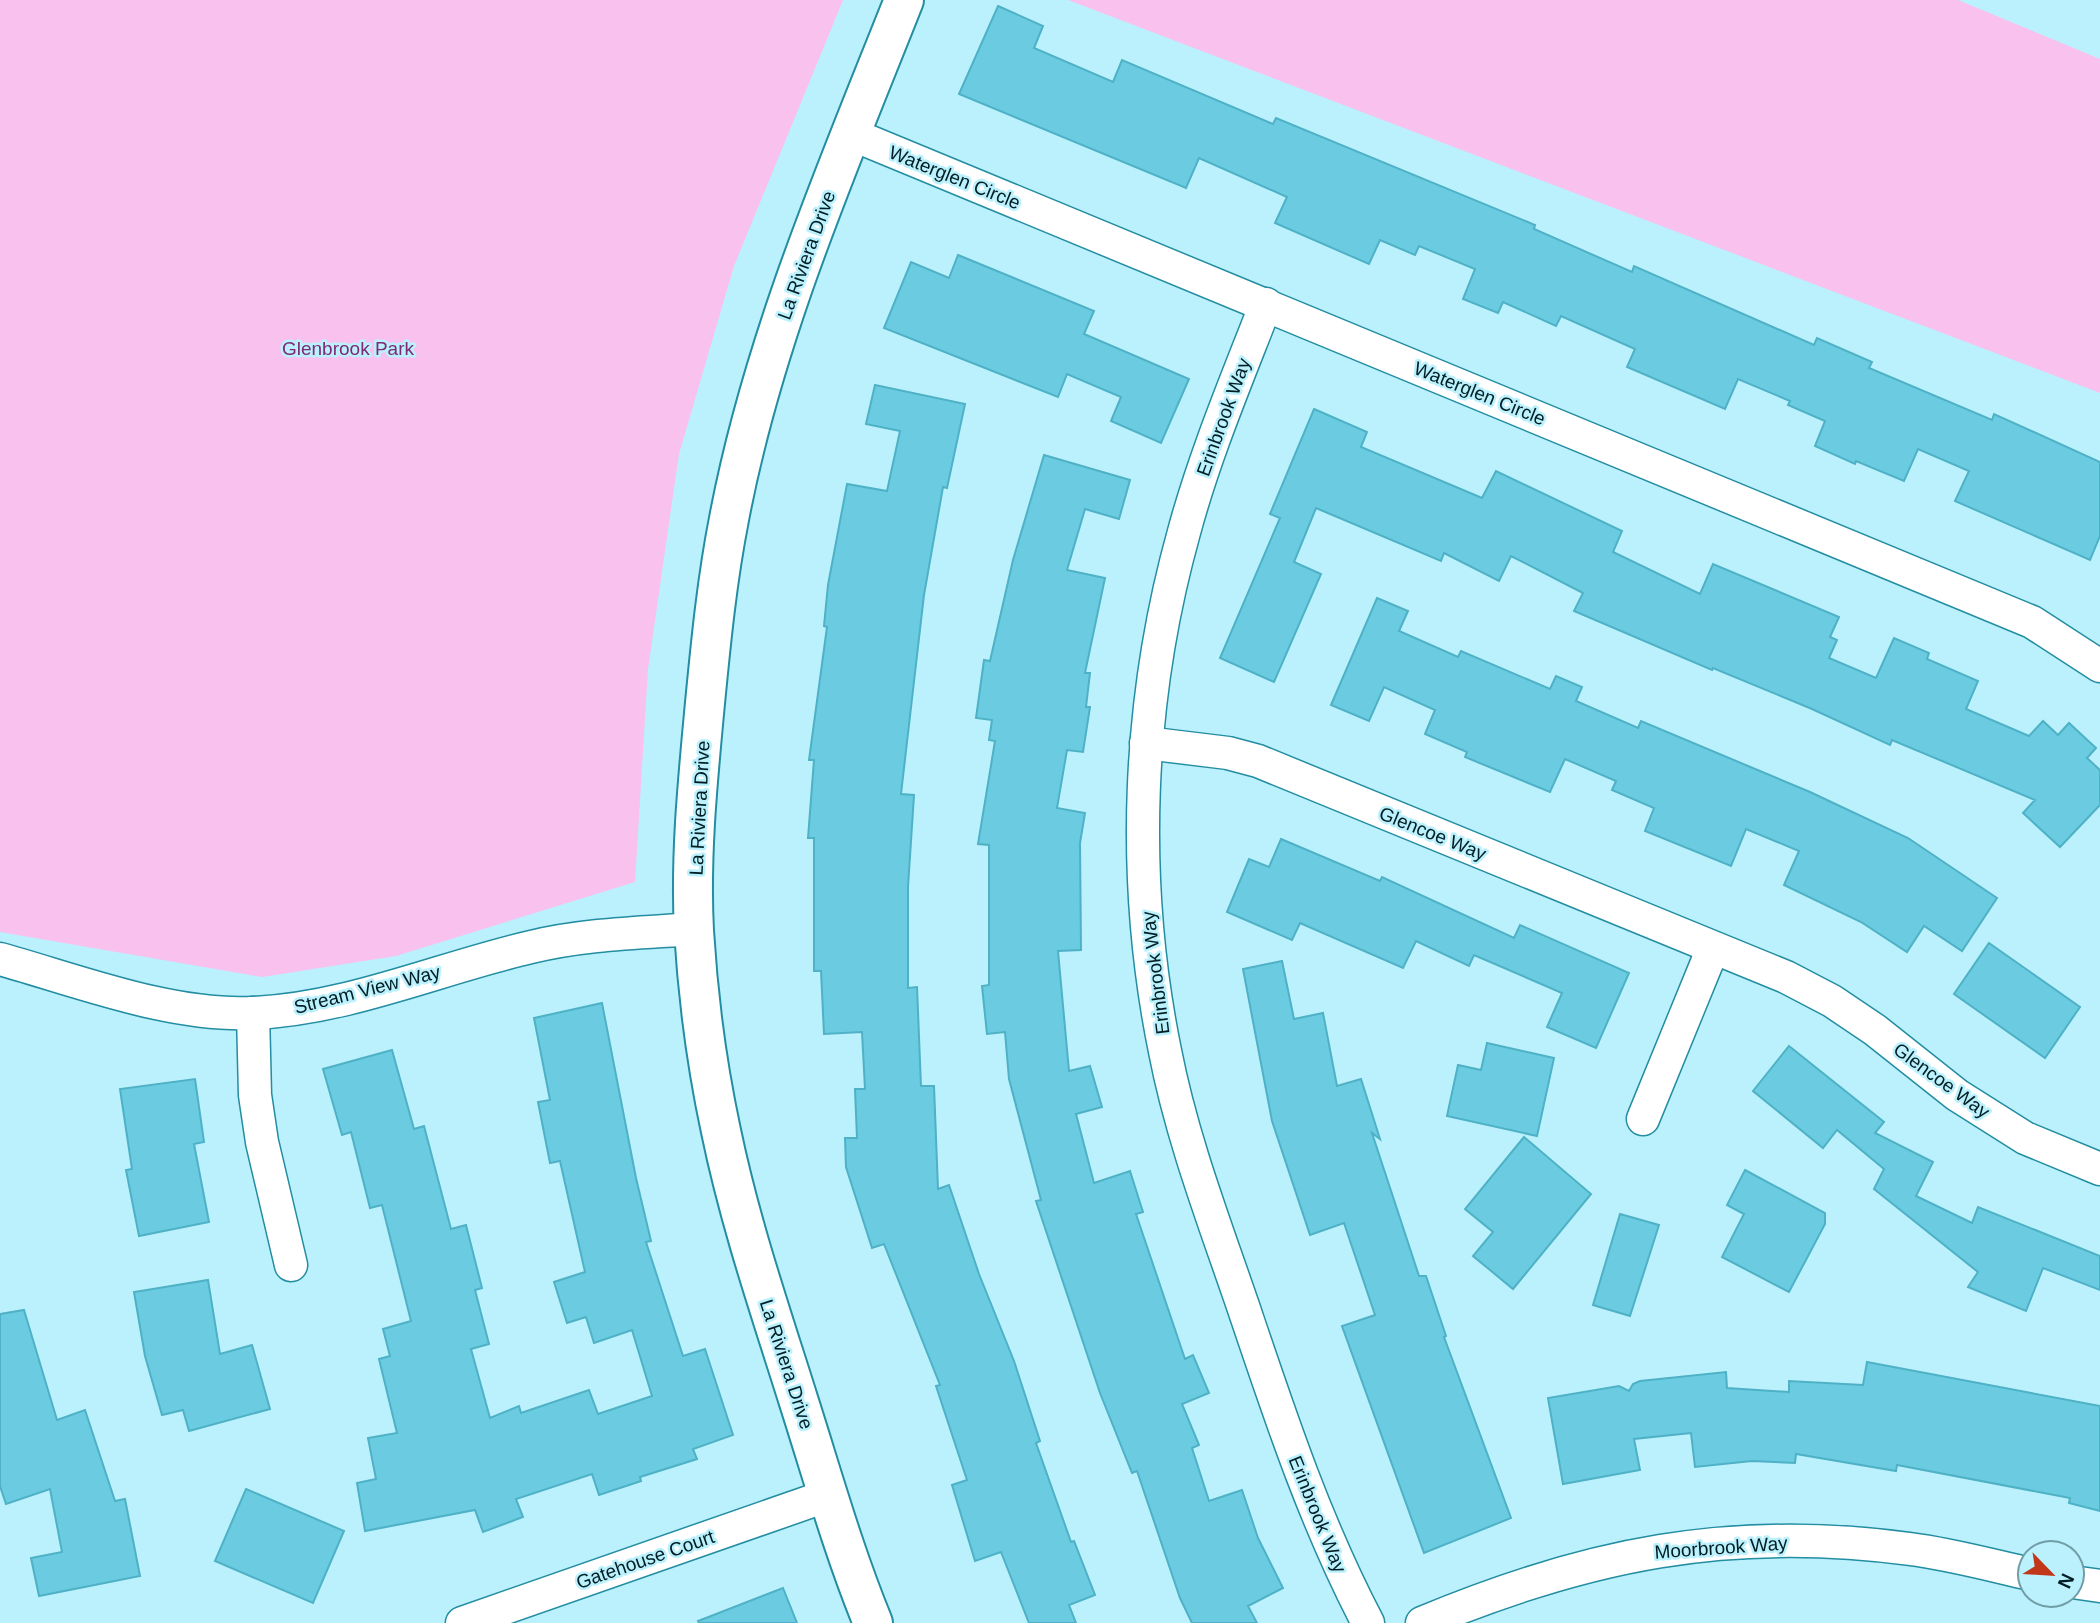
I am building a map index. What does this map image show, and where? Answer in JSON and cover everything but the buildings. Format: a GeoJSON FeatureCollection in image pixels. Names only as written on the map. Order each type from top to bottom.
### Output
{"type":"FeatureCollection","features":[{"type":"Feature","properties":{"kind":"street","name":"La Riviera Drive"},"geometry":{"type":"LineString","coordinates":[[873,1623],[746,1237],[727,1157],[703,1021],[694,929],[699,775],[713,618],[729,518],[754,415],[788,302],[904,0]]}},
{"type":"Feature","properties":{"kind":"street","name":"Waterglen Circle"},"geometry":{"type":"LineString","coordinates":[[852,134],[2032,622],[2100,666]]}},
{"type":"Feature","properties":{"kind":"street","name":"Erinbrook Way"},"geometry":{"type":"LineString","coordinates":[[1266,304],[1207,456],[1165,606],[1146,743],[1143,859],[1152,976],[1165,1054],[1195,1166],[1307,1492],[1335,1561],[1367,1623]]}},
{"type":"Feature","properties":{"kind":"street","name":"Glencoe Way"},"geometry":{"type":"LineString","coordinates":[[1146,743],[1228,753],[1258,761],[1786,978],[1832,1001],[1875,1030],[1957,1096],[2025,1138],[2100,1169]]}},
{"type":"Feature","properties":{"kind":"street","name":"Stream View Way"},"geometry":{"type":"LineString","coordinates":[[0,959],[183,1007],[253,1013],[315,1006],[576,937],[694,929]]}},
{"type":"Feature","properties":{"kind":"street"},"geometry":{"type":"LineString","coordinates":[[1643,1119],[1713,948]]}},
{"type":"Feature","properties":{"kind":"street"},"geometry":{"type":"LineString","coordinates":[[253,1013],[255,1095],[262,1142],[291,1265]]}},
{"type":"Feature","properties":{"kind":"street","name":"Gatehouse Court"},"geometry":{"type":"LineString","coordinates":[[462,1623],[829,1495]]}},
{"type":"Feature","properties":{"kind":"street","name":"Moorbrook Way"},"geometry":{"type":"LineString","coordinates":[[1422,1623],[1499,1591],[1585,1565],[1644,1552],[1732,1542],[1822,1541],[1912,1549],[2016,1571]]}},
{"type":"Feature","properties":{"kind":"green space","name":"Glenbrook Park"},"geometry":{"type":"Polygon","coordinates":[[[0,0],[843,0],[734,266],[679,454],[648,669],[635,882],[396,956],[262,977],[0,932],[0,0]]]}},
{"type":"Feature","properties":{"kind":"green space"},"geometry":{"type":"Polygon","coordinates":[[[1068,0],[1958,0],[2100,59],[2100,393],[1068,0]]]}}]}
